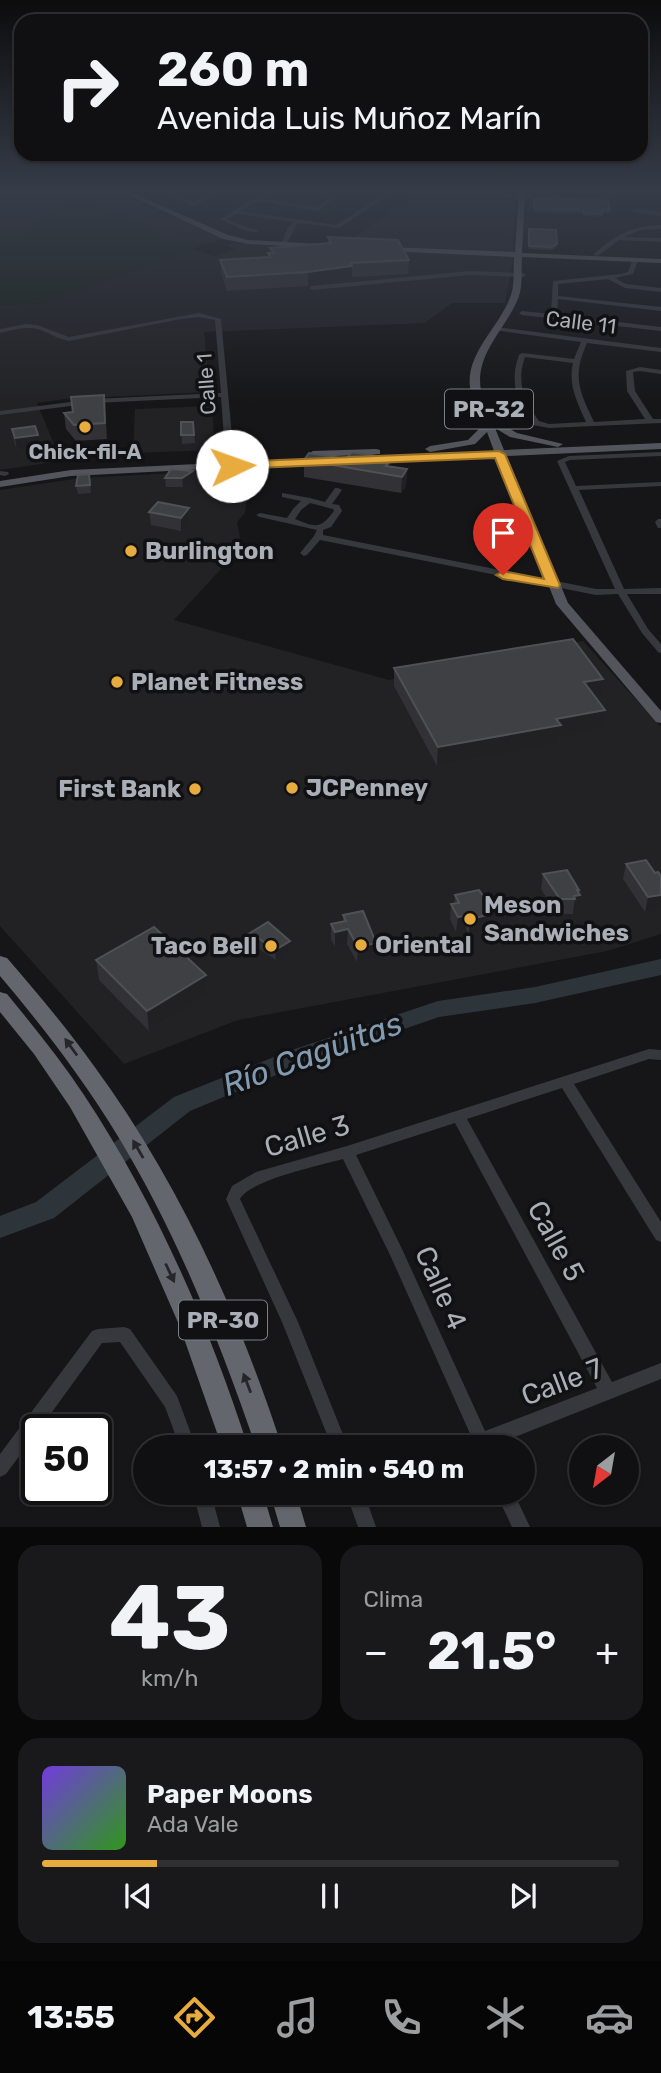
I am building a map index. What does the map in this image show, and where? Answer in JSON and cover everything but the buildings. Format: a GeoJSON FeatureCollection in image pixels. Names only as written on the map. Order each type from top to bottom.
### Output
{"type":"FeatureCollection","features":[{"type":"Feature","properties":{"kind":"highway","name":"PR-30"},"geometry":{"type":"LineString","coordinates":[[0,963],[68,1042],[110,1103],[165,1197],[207,1281],[265,1435]]}},
{"type":"Feature","properties":{"kind":"highway","name":"PR-30"},"geometry":{"type":"LineString","coordinates":[[0,999],[43,1052],[89,1117],[141,1211],[178,1290],[231,1435]]}},
{"type":"Feature","properties":{"kind":"highway"},"geometry":{"type":"LineString","coordinates":[[254,1505],[260,1527]]}},
{"type":"Feature","properties":{"kind":"highway"},"geometry":{"type":"LineString","coordinates":[[287,1505],[293,1527]]}},
{"type":"Feature","properties":{"kind":"main road","name":"PR-32"},"geometry":{"type":"LineString","coordinates":[[519,262],[512,303],[499,330],[479,356],[475,374],[476,393],[569,615],[661,719]]}},
{"type":"Feature","properties":{"kind":"main road"},"geometry":{"type":"LineString","coordinates":[[422,450],[471,442],[491,425],[514,435],[558,444]]}},
{"type":"Feature","properties":{"kind":"main road"},"geometry":{"type":"LineString","coordinates":[[1,476],[422,450],[501,450],[558,444],[661,440]]}},
{"type":"Feature","properties":{"kind":"main road"},"geometry":{"type":"LineString","coordinates":[[231,462],[661,446]]}},
{"type":"Feature","properties":{"kind":"main road","name":"PR-32"},"geometry":{"type":"LineString","coordinates":[[557,586],[580,617],[661,705]]}},
{"type":"Feature","properties":{"kind":"street"},"geometry":{"type":"LineString","coordinates":[[312,288],[470,273],[506,262]]}},
{"type":"Feature","properties":{"kind":"street"},"geometry":{"type":"LineString","coordinates":[[554,316],[555,282],[609,278],[631,273],[634,262]]}},
{"type":"Feature","properties":{"kind":"street"},"geometry":{"type":"LineString","coordinates":[[609,278],[625,286],[661,290]]}},
{"type":"Feature","properties":{"kind":"street"},"geometry":{"type":"LineString","coordinates":[[554,297],[661,309]]}},
{"type":"Feature","properties":{"kind":"street"},"geometry":{"type":"LineString","coordinates":[[522,313],[661,329]]}},
{"type":"Feature","properties":{"kind":"street","name":"Calle 1"},"geometry":{"type":"LineString","coordinates":[[0,331],[42,328],[56,338],[69,339],[199,315],[218,319],[231,462]]}},
{"type":"Feature","properties":{"kind":"street"},"geometry":{"type":"LineString","coordinates":[[630,345],[638,326]]}},
{"type":"Feature","properties":{"kind":"street","name":"Calle 11"},"geometry":{"type":"LineString","coordinates":[[499,330],[661,349]]}},
{"type":"Feature","properties":{"kind":"street"},"geometry":{"type":"LineString","coordinates":[[585,340],[575,361],[573,388],[591,424]]}},
{"type":"Feature","properties":{"kind":"street"},"geometry":{"type":"LineString","coordinates":[[575,361],[522,355],[517,366],[516,388],[536,423],[549,426],[661,421]]}},
{"type":"Feature","properties":{"kind":"street"},"geometry":{"type":"LineString","coordinates":[[650,421],[631,391],[629,371],[640,369],[661,372]]}},
{"type":"Feature","properties":{"kind":"street"},"geometry":{"type":"LineString","coordinates":[[0,413],[94,401],[225,395]]}},
{"type":"Feature","properties":{"kind":"street"},"geometry":{"type":"LineString","coordinates":[[661,454],[569,458],[561,461],[622,592],[648,637],[661,650]]}},
{"type":"Feature","properties":{"kind":"street"},"geometry":{"type":"LineString","coordinates":[[574,488],[661,484]]}},
{"type":"Feature","properties":{"kind":"street"},"geometry":{"type":"LineString","coordinates":[[328,503],[338,490]]}},
{"type":"Feature","properties":{"kind":"street"},"geometry":{"type":"LineString","coordinates":[[285,495],[328,503],[338,511],[304,553]]}},
{"type":"Feature","properties":{"kind":"street"},"geometry":{"type":"LineString","coordinates":[[310,500],[304,502],[290,520],[319,533],[557,586],[596,592],[661,591]]}},
{"type":"Feature","properties":{"kind":"street"},"geometry":{"type":"LineString","coordinates":[[260,515],[295,522]]}},
{"type":"Feature","properties":{"kind":"street","name":"Calle 3"},"geometry":{"type":"LineString","coordinates":[[336,1435],[317,1382],[285,1308],[233,1199],[237,1190],[256,1178],[566,1083],[649,1054],[661,1055]]}},
{"type":"Feature","properties":{"kind":"street"},"geometry":{"type":"LineString","coordinates":[[566,1083],[661,1235]]}},
{"type":"Feature","properties":{"kind":"street","name":"Calle 5"},"geometry":{"type":"LineString","coordinates":[[458,1116],[608,1391]]}},
{"type":"Feature","properties":{"kind":"street","name":"Calle 4"},"geometry":{"type":"LineString","coordinates":[[347,1152],[397,1254],[479,1435]]}},
{"type":"Feature","properties":{"kind":"street"},"geometry":{"type":"LineString","coordinates":[[0,1468],[98,1336],[124,1334],[171,1402],[183,1435]]}},
{"type":"Feature","properties":{"kind":"street","name":"Calle 7"},"geometry":{"type":"LineString","coordinates":[[504,1435],[661,1371]]}},
{"type":"Feature","properties":{"kind":"street"},"geometry":{"type":"LineString","coordinates":[[205,1505],[211,1527]]}},
{"type":"Feature","properties":{"kind":"street"},"geometry":{"type":"LineString","coordinates":[[359,1505],[367,1527]]}},
{"type":"Feature","properties":{"kind":"street"},"geometry":{"type":"LineString","coordinates":[[511,1505],[521,1527]]}},
{"type":"Feature","properties":{"kind":"shaded area"},"geometry":{"type":"Polygon","coordinates":[[[0,262],[156,262],[43,303],[0,305],[0,262]]]}},
{"type":"Feature","properties":{"kind":"shaded area"},"geometry":{"type":"Polygon","coordinates":[[[155,262],[513,262],[505,303],[452,303],[425,323],[204,332],[210,392],[65,399],[37,403],[61,461],[0,470],[0,305],[43,303],[155,262]]]}},
{"type":"Feature","properties":{"kind":"shaded area"},"geometry":{"type":"Polygon","coordinates":[[[212,406],[215,450],[133,453],[135,409],[212,406]]]}},
{"type":"Feature","properties":{"kind":"shaded area"},"geometry":{"type":"Polygon","coordinates":[[[251,469],[245,513],[237,522],[242,546],[174,620],[389,680],[583,641],[661,727],[661,934],[607,951],[238,1020],[124,1064],[0,926],[0,490],[81,478],[251,469]]]}},
{"type":"Feature","properties":{"kind":"waterway","name":"Río Cagüitas"},"geometry":{"type":"LineString","coordinates":[[0,1227],[45,1210],[182,1104],[297,1057],[438,1009],[535,995],[661,967]]}},
{"type":"Feature","properties":{"kind":"place","name":"Chick-fil-A"},"geometry":{"type":"Point","coordinates":[85,427]}},
{"type":"Feature","properties":{"kind":"place","name":"Burlington"},"geometry":{"type":"Point","coordinates":[131,551]}},
{"type":"Feature","properties":{"kind":"place","name":"Planet Fitness"},"geometry":{"type":"Point","coordinates":[117,682]}},
{"type":"Feature","properties":{"kind":"place","name":"JCPenney"},"geometry":{"type":"Point","coordinates":[292,788]}},
{"type":"Feature","properties":{"kind":"place","name":"First Bank"},"geometry":{"type":"Point","coordinates":[195,789]}},
{"type":"Feature","properties":{"kind":"place","name":"Meson Sandwiches"},"geometry":{"type":"Point","coordinates":[470,919]}},
{"type":"Feature","properties":{"kind":"place","name":"Oriental"},"geometry":{"type":"Point","coordinates":[361,945]}},
{"type":"Feature","properties":{"kind":"place","name":"Taco Bell"},"geometry":{"type":"Point","coordinates":[271,946]}},
{"type":"Feature","properties":{"kind":"route"},"geometry":{"type":"LineString","coordinates":[[232,466],[499,454],[553,585],[503,575]]}}]}
